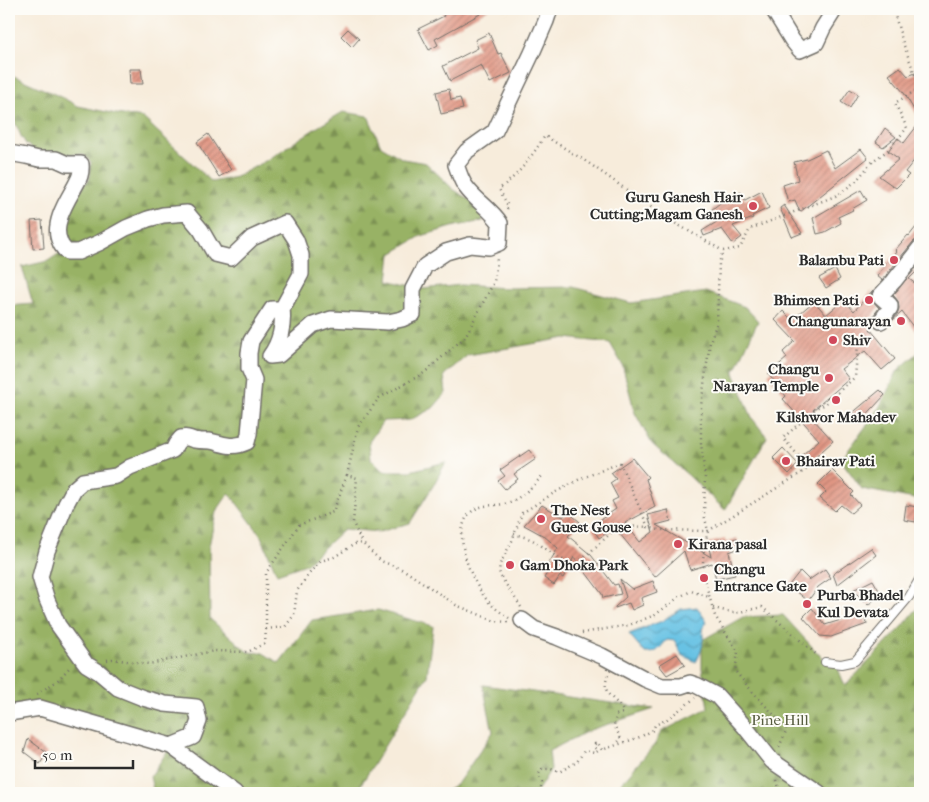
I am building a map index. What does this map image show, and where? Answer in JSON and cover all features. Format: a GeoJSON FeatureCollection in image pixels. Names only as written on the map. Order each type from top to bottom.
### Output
{"type":"FeatureCollection","features":[{"type":"Feature","properties":{"kind":"street"},"geometry":{"type":"LineString","coordinates":[[9,153],[39,159],[56,159],[67,164],[82,164],[82,173],[69,196],[57,231],[60,243],[67,252],[78,252],[148,219],[163,215],[187,213],[201,230],[215,254],[231,258],[252,238],[285,223],[296,240],[301,255],[301,274],[282,309],[284,320],[276,348],[270,356],[279,354],[313,325],[331,319],[388,322],[413,314],[413,289],[425,266],[446,252],[470,245],[489,247],[499,243],[500,223],[494,214],[473,196],[465,186],[456,164],[467,151],[495,131],[532,53],[550,9]]}},
{"type":"Feature","properties":{"kind":"street"},"geometry":{"type":"LineString","coordinates":[[773,9],[800,50],[816,43],[822,28],[835,9]]}},
{"type":"Feature","properties":{"kind":"street"},"geometry":{"type":"LineString","coordinates":[[881,321],[890,305],[880,296],[920,248]]}},
{"type":"Feature","properties":{"kind":"street"},"geometry":{"type":"LineString","coordinates":[[171,746],[193,737],[199,721],[196,708],[165,704],[142,698],[118,688],[86,664],[58,625],[47,600],[40,577],[47,550],[74,488],[83,480],[116,476],[130,467],[173,450],[181,438],[188,437],[194,440],[226,446],[239,446],[247,442],[250,434],[254,380],[249,368],[251,341],[272,310],[282,309]]}},
{"type":"Feature","properties":{"kind":"street"},"geometry":{"type":"LineString","coordinates":[[519,621],[602,656],[662,686],[681,686],[690,683],[717,696],[772,761],[820,793]]}},
{"type":"Feature","properties":{"kind":"street"},"geometry":{"type":"LineString","coordinates":[[9,713],[40,708],[171,746],[235,793]]}},
{"type":"Feature","properties":{"kind":"lane"},"geometry":{"type":"LineString","coordinates":[[825,662],[841,664],[855,661],[909,597],[920,578]]}},
{"type":"Feature","properties":{"kind":"path"},"geometry":{"type":"LineString","coordinates":[[500,223],[505,216],[508,206],[498,189],[512,179],[526,164],[545,136],[587,162],[668,219],[723,251],[740,248],[750,229],[838,195],[856,181],[874,160],[887,151],[907,128],[895,103],[920,88],[895,16],[900,9]]}},
{"type":"Feature","properties":{"kind":"path"},"geometry":{"type":"LineString","coordinates":[[33,697],[57,681],[70,667],[112,659],[150,664],[214,651],[248,652],[265,643],[266,573],[298,525],[333,512],[347,475],[358,427],[379,398],[424,372],[466,337],[494,282],[499,243]]}},
{"type":"Feature","properties":{"kind":"path"},"geometry":{"type":"LineString","coordinates":[[723,251],[719,263],[717,322],[710,342],[700,406],[705,477],[704,514],[708,531],[704,548],[704,578],[715,616],[738,652],[735,671],[787,729],[772,761],[780,793]]}},
{"type":"Feature","properties":{"kind":"path"},"geometry":{"type":"LineString","coordinates":[[514,534],[534,541],[563,560],[572,563],[578,562],[611,533],[624,526],[648,527],[659,530],[708,531],[809,468],[782,438],[818,407],[824,405],[854,377],[858,344],[881,321]]}},
{"type":"Feature","properties":{"kind":"path"},"geometry":{"type":"LineString","coordinates":[[519,621],[521,608],[499,572],[500,564],[512,541],[522,513],[580,479],[620,463],[648,527]]}},
{"type":"Feature","properties":{"kind":"path"},"geometry":{"type":"LineString","coordinates":[[519,621],[500,612],[487,600],[474,580],[461,543],[462,532],[467,517],[473,511],[487,505],[504,504],[512,500],[534,486],[544,474]]}},
{"type":"Feature","properties":{"kind":"path"},"geometry":{"type":"LineString","coordinates":[[347,475],[357,478],[353,523],[362,543],[381,561],[404,570],[456,605],[495,621],[519,621]]}},
{"type":"Feature","properties":{"kind":"path"},"geometry":{"type":"LineString","coordinates":[[266,629],[285,627],[294,615],[297,592],[308,574],[321,561],[355,544],[362,543]]}},
{"type":"Feature","properties":{"kind":"path"},"geometry":{"type":"LineString","coordinates":[[557,637],[629,625],[655,615],[679,597],[691,591],[710,597]]}},
{"type":"Feature","properties":{"kind":"path"},"geometry":{"type":"LineString","coordinates":[[713,608],[735,612],[762,607],[825,662]]}},
{"type":"Feature","properties":{"kind":"path"},"geometry":{"type":"LineString","coordinates":[[602,656],[611,667],[606,681],[608,695],[622,708],[623,713],[616,715],[614,725],[621,739],[615,745]]}},
{"type":"Feature","properties":{"kind":"path"},"geometry":{"type":"LineString","coordinates":[[540,793],[542,783],[539,774],[542,769],[551,769],[559,772],[577,762],[584,751],[595,753],[598,751],[594,747],[595,744],[598,744],[602,750],[640,737],[653,730],[655,725],[666,720],[698,696],[696,685]]}},
{"type":"Feature","properties":{"kind":"green space"},"geometry":{"type":"Polygon","coordinates":[[[9,74],[78,106],[143,118],[212,182],[236,177],[269,159],[343,112],[368,116],[381,146],[403,159],[426,163],[453,189],[480,207],[483,221],[421,236],[391,254],[388,280],[423,289],[460,285],[506,288],[573,287],[631,303],[706,292],[745,307],[758,321],[734,373],[752,418],[767,437],[725,510],[652,444],[635,413],[622,364],[610,343],[566,338],[468,355],[444,375],[446,393],[433,408],[410,420],[383,421],[369,442],[371,459],[384,471],[410,471],[446,462],[410,523],[379,532],[344,529],[306,564],[277,574],[260,534],[229,493],[216,512],[209,546],[210,619],[248,652],[263,653],[279,663],[312,620],[378,610],[433,626],[427,676],[356,793],[154,793],[150,777],[171,746],[40,708],[9,705],[9,306],[33,304],[22,267],[48,261],[60,253],[63,227],[79,192],[90,177],[91,162],[83,154],[39,154],[26,144],[9,110],[9,74]]]}},
{"type":"Feature","properties":{"kind":"green space"},"geometry":{"type":"Polygon","coordinates":[[[920,351],[920,500],[862,489],[841,460],[878,410],[898,370],[920,351]]]}},
{"type":"Feature","properties":{"kind":"green space","name":"Pine Hill"},"geometry":{"type":"Polygon","coordinates":[[[920,605],[920,793],[613,793],[655,744],[661,732],[708,708],[702,668],[702,640],[743,617],[783,615],[825,661],[837,666],[845,686],[903,626],[920,605]]]}},
{"type":"Feature","properties":{"kind":"green space"},"geometry":{"type":"Polygon","coordinates":[[[483,685],[654,709],[590,730],[549,751],[551,769],[536,793],[444,793],[458,783],[493,732],[483,685]]]}},
{"type":"Feature","properties":{"kind":"water"},"geometry":{"type":"Polygon","coordinates":[[[697,607],[707,622],[702,629],[702,646],[696,662],[682,655],[675,641],[667,640],[656,651],[645,653],[629,634],[662,621],[681,609],[697,607]]]}},
{"type":"Feature","properties":{"kind":"building"},"geometry":{"type":"Polygon","coordinates":[[[440,9],[489,9],[435,39],[438,45],[429,50],[418,29],[444,16],[440,9]]]}},
{"type":"Feature","properties":{"kind":"building"},"geometry":{"type":"Polygon","coordinates":[[[348,29],[359,39],[352,47],[341,36],[348,29]]]}},
{"type":"Feature","properties":{"kind":"building"},"geometry":{"type":"Polygon","coordinates":[[[489,33],[498,54],[501,53],[511,73],[490,83],[481,65],[450,81],[443,66],[478,48],[475,40],[489,33]]]}},
{"type":"Feature","properties":{"kind":"building"},"geometry":{"type":"Polygon","coordinates":[[[900,67],[908,76],[920,71],[920,120],[904,93],[889,75],[900,67]]]}},
{"type":"Feature","properties":{"kind":"building"},"geometry":{"type":"Polygon","coordinates":[[[129,69],[141,69],[143,84],[130,84],[129,69]]]}},
{"type":"Feature","properties":{"kind":"building"},"geometry":{"type":"Polygon","coordinates":[[[449,89],[451,100],[460,98],[463,109],[441,114],[436,92],[449,89]]]}},
{"type":"Feature","properties":{"kind":"building"},"geometry":{"type":"Polygon","coordinates":[[[850,89],[858,94],[850,108],[841,102],[850,89]]]}},
{"type":"Feature","properties":{"kind":"building"},"geometry":{"type":"Polygon","coordinates":[[[920,122],[920,153],[905,172],[909,175],[896,188],[879,176],[899,159],[888,151],[898,138],[904,143],[920,122]]]}},
{"type":"Feature","properties":{"kind":"building"},"geometry":{"type":"Polygon","coordinates":[[[885,128],[896,137],[883,147],[876,142],[885,128]]]}},
{"type":"Feature","properties":{"kind":"building"},"geometry":{"type":"Polygon","coordinates":[[[208,134],[231,170],[219,177],[197,142],[208,134]]]}},
{"type":"Feature","properties":{"kind":"building"},"geometry":{"type":"Polygon","coordinates":[[[861,149],[868,158],[800,212],[795,200],[788,202],[783,185],[798,180],[794,162],[807,159],[826,150],[835,168],[861,149]]]}},
{"type":"Feature","properties":{"kind":"building"},"geometry":{"type":"Polygon","coordinates":[[[861,190],[867,200],[853,210],[838,217],[841,223],[825,232],[817,234],[813,218],[861,190]]]}},
{"type":"Feature","properties":{"kind":"building"},"geometry":{"type":"Polygon","coordinates":[[[762,191],[769,208],[752,216],[753,218],[733,226],[742,237],[733,244],[722,229],[704,236],[702,231],[720,220],[711,210],[724,200],[741,192],[745,200],[762,191]]]}},
{"type":"Feature","properties":{"kind":"building"},"geometry":{"type":"Polygon","coordinates":[[[784,205],[802,233],[792,237],[780,208],[784,205]]]}},
{"type":"Feature","properties":{"kind":"building"},"geometry":{"type":"Polygon","coordinates":[[[42,220],[44,248],[33,249],[31,221],[42,220]]]}},
{"type":"Feature","properties":{"kind":"building"},"geometry":{"type":"Polygon","coordinates":[[[920,222],[920,239],[913,242],[882,280],[877,276],[883,268],[882,266],[893,257],[897,252],[895,250],[920,222]]]}},
{"type":"Feature","properties":{"kind":"building"},"geometry":{"type":"Polygon","coordinates":[[[916,268],[918,270],[909,279],[920,287],[920,291],[915,298],[920,302],[920,336],[902,312],[892,321],[899,308],[898,301],[893,295],[916,268]]]}},
{"type":"Feature","properties":{"kind":"building"},"geometry":{"type":"Polygon","coordinates":[[[835,269],[840,279],[826,288],[819,278],[835,269]]]}},
{"type":"Feature","properties":{"kind":"building"},"geometry":{"type":"Polygon","coordinates":[[[873,290],[871,299],[879,308],[873,316],[873,326],[870,329],[895,359],[882,370],[865,351],[841,369],[849,379],[813,410],[818,417],[814,420],[833,441],[809,463],[802,455],[819,440],[783,399],[786,396],[768,374],[787,358],[783,352],[795,341],[775,320],[783,311],[792,320],[814,301],[826,315],[844,300],[854,311],[873,290]]]}},
{"type":"Feature","properties":{"kind":"building"},"geometry":{"type":"Polygon","coordinates":[[[880,390],[885,395],[859,423],[850,415],[880,390]]]}},
{"type":"Feature","properties":{"kind":"building","name":"Bhairav Pati"},"geometry":{"type":"Polygon","coordinates":[[[783,448],[798,464],[789,474],[773,458],[783,448]]]}},
{"type":"Feature","properties":{"kind":"building"},"geometry":{"type":"Polygon","coordinates":[[[529,450],[536,459],[514,474],[518,479],[505,489],[498,481],[505,476],[500,470],[529,450]]]}},
{"type":"Feature","properties":{"kind":"building"},"geometry":{"type":"Polygon","coordinates":[[[632,458],[648,477],[646,479],[655,507],[625,523],[640,542],[653,532],[648,515],[668,510],[671,521],[656,525],[711,557],[708,543],[725,539],[726,542],[737,538],[740,548],[729,552],[735,575],[716,579],[712,563],[690,570],[684,551],[655,577],[615,528],[599,538],[591,526],[616,509],[612,501],[618,498],[610,483],[616,479],[611,473],[632,458]]]}},
{"type":"Feature","properties":{"kind":"building"},"geometry":{"type":"Polygon","coordinates":[[[832,470],[854,492],[851,495],[860,505],[851,513],[841,505],[835,511],[820,498],[826,492],[818,484],[832,470]]]}},
{"type":"Feature","properties":{"kind":"building"},"geometry":{"type":"Polygon","coordinates":[[[542,505],[563,517],[567,511],[580,522],[568,536],[591,555],[614,585],[618,584],[621,594],[603,598],[574,557],[563,578],[560,576],[554,585],[544,578],[549,570],[546,568],[558,548],[544,536],[524,525],[542,505]]]}},
{"type":"Feature","properties":{"kind":"building"},"geometry":{"type":"Polygon","coordinates":[[[906,505],[917,507],[916,522],[904,520],[906,505]]]}},
{"type":"Feature","properties":{"kind":"building"},"geometry":{"type":"Polygon","coordinates":[[[871,548],[876,555],[837,585],[833,574],[871,548]]]}},
{"type":"Feature","properties":{"kind":"building"},"geometry":{"type":"Polygon","coordinates":[[[825,569],[831,578],[818,587],[808,601],[789,585],[800,571],[809,580],[825,569]]]}},
{"type":"Feature","properties":{"kind":"building"},"geometry":{"type":"Polygon","coordinates":[[[620,579],[633,590],[653,581],[657,592],[641,598],[643,605],[632,610],[629,603],[615,608],[626,597],[620,579]]]}},
{"type":"Feature","properties":{"kind":"building"},"geometry":{"type":"Polygon","coordinates":[[[873,580],[881,594],[868,605],[853,590],[873,580]]]}},
{"type":"Feature","properties":{"kind":"building"},"geometry":{"type":"Polygon","coordinates":[[[812,608],[825,625],[863,613],[867,624],[831,637],[820,636],[803,617],[812,608]]]}},
{"type":"Feature","properties":{"kind":"building"},"geometry":{"type":"Polygon","coordinates":[[[677,654],[685,665],[667,675],[659,665],[677,654]]]}},
{"type":"Feature","properties":{"kind":"building"},"geometry":{"type":"Polygon","coordinates":[[[28,739],[47,753],[40,764],[24,752],[28,739]]]}},
{"type":"Feature","properties":{"kind":"place","name":"Guru Ganesh Hair Cutting;Magam Ganesh"},"geometry":{"type":"Point","coordinates":[753,206]}},
{"type":"Feature","properties":{"kind":"place","name":"Balambu Pati"},"geometry":{"type":"Point","coordinates":[894,260]}},
{"type":"Feature","properties":{"kind":"place","name":"Bhimsen Pati"},"geometry":{"type":"Point","coordinates":[869,300]}},
{"type":"Feature","properties":{"kind":"place","name":"Changunarayan"},"geometry":{"type":"Point","coordinates":[901,321]}},
{"type":"Feature","properties":{"kind":"place","name":"Shiv"},"geometry":{"type":"Point","coordinates":[833,340]}},
{"type":"Feature","properties":{"kind":"place","name":"Changu Narayan Temple"},"geometry":{"type":"Point","coordinates":[829,378]}},
{"type":"Feature","properties":{"kind":"place","name":"Kilshwor Mahadev"},"geometry":{"type":"Point","coordinates":[836,400]}},
{"type":"Feature","properties":{"kind":"place","name":"Bhairav Pati"},"geometry":{"type":"Point","coordinates":[786,461]}},
{"type":"Feature","properties":{"kind":"place","name":"The Nest Guest Gouse"},"geometry":{"type":"Point","coordinates":[541,519]}},
{"type":"Feature","properties":{"kind":"place","name":"Kirana pasal"},"geometry":{"type":"Point","coordinates":[678,544]}},
{"type":"Feature","properties":{"kind":"place","name":"Gam Dhoka Park"},"geometry":{"type":"Point","coordinates":[510,565]}},
{"type":"Feature","properties":{"kind":"place","name":"Changu Entrance Gate"},"geometry":{"type":"Point","coordinates":[704,578]}},
{"type":"Feature","properties":{"kind":"place","name":"Purba Bhadel Kul Devata"},"geometry":{"type":"Point","coordinates":[807,604]}}]}
